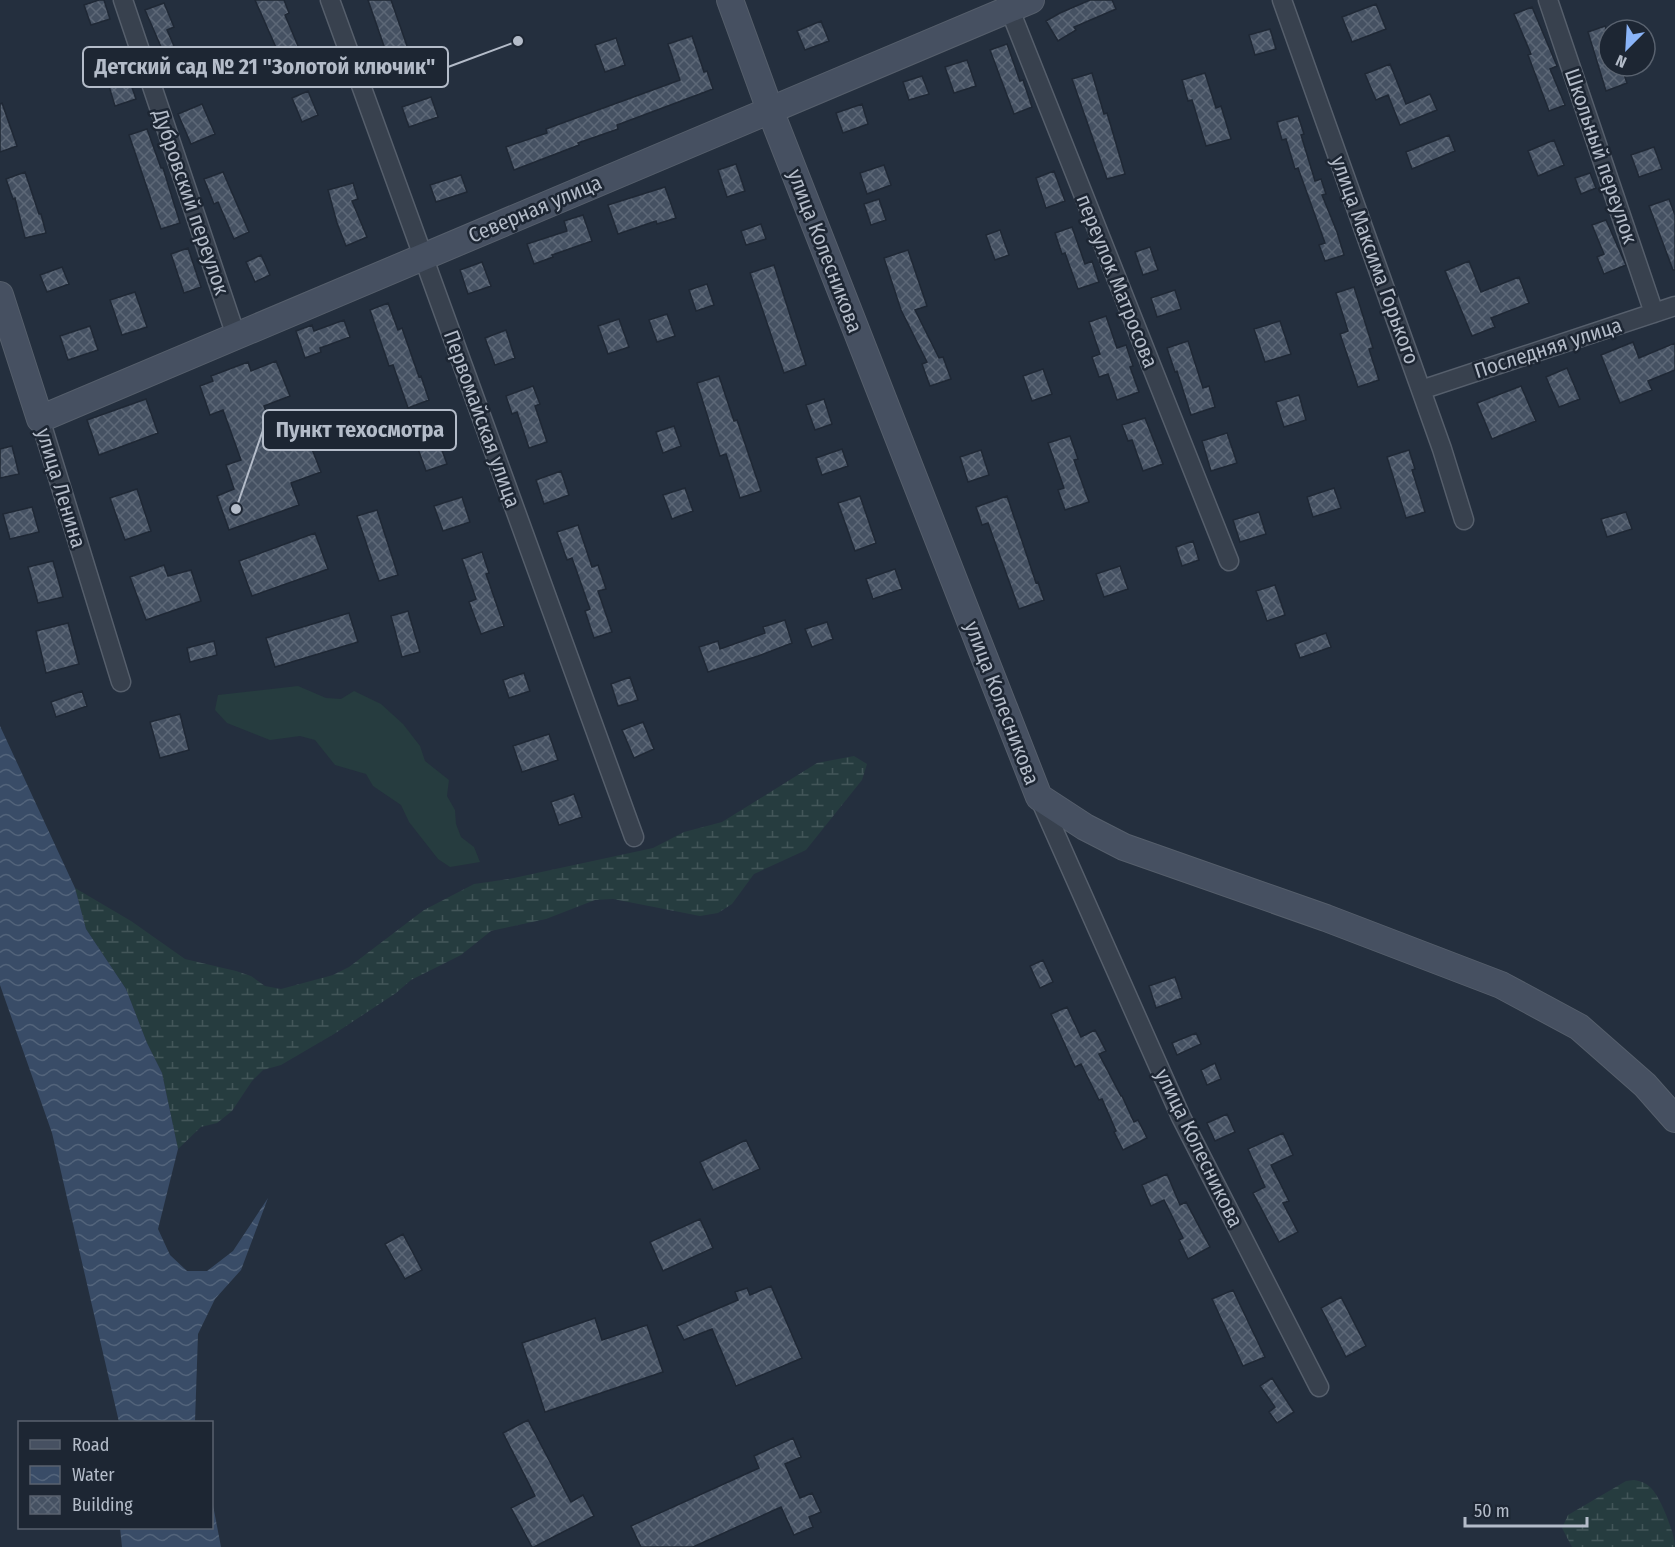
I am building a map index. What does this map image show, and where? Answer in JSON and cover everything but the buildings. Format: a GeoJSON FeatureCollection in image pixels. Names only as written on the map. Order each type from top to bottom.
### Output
{"type":"FeatureCollection","features":[{"type":"Feature","properties":{"kind":"street","name":"Дубровский переулок"},"geometry":{"type":"LineString","coordinates":[[123,0],[236,336]]}},
{"type":"Feature","properties":{"kind":"street","name":"Первомайская улица"},"geometry":{"type":"LineString","coordinates":[[330,0],[634,837]]}},
{"type":"Feature","properties":{"kind":"street","name":"улица Колесникова"},"geometry":{"type":"LineString","coordinates":[[730,0],[770,110],[1039,797],[1181,1117],[1319,1387]]}},
{"type":"Feature","properties":{"kind":"street","name":"улица Максима Горького"},"geometry":{"type":"LineString","coordinates":[[1282,0],[1442,449],[1464,520]]}},
{"type":"Feature","properties":{"kind":"street","name":"Школьный переулок"},"geometry":{"type":"LineString","coordinates":[[1548,0],[1654,313]]}},
{"type":"Feature","properties":{"kind":"street","name":"Северная улица"},"geometry":{"type":"LineString","coordinates":[[40,419],[770,110],[1015,3]]}},
{"type":"Feature","properties":{"kind":"street","name":"переулок Матросова"},"geometry":{"type":"LineString","coordinates":[[1015,3],[1229,561]]}},
{"type":"Feature","properties":{"kind":"street","name":"улица Ленина"},"geometry":{"type":"LineString","coordinates":[[0,295],[121,682]]}},
{"type":"Feature","properties":{"kind":"street","name":"Последняя улица"},"geometry":{"type":"LineString","coordinates":[[1421,390],[1675,306]]}},
{"type":"Feature","properties":{"kind":"street"},"geometry":{"type":"LineString","coordinates":[[1039,797],[1084,826],[1124,847],[1326,918],[1501,985],[1579,1027],[1645,1085],[1675,1119]]}},
{"type":"Feature","properties":{"kind":"green space"},"geometry":{"type":"Polygon","coordinates":[[[298,686],[326,698],[341,699],[354,691],[381,704],[403,724],[420,746],[425,761],[449,780],[447,796],[455,810],[456,824],[461,837],[474,847],[480,862],[450,867],[438,859],[409,822],[401,805],[373,786],[366,774],[335,765],[315,740],[300,736],[270,740],[227,723],[215,710],[218,695],[298,686]]]}},
{"type":"Feature","properties":{"kind":"green space"},"geometry":{"type":"Polygon","coordinates":[[[854,756],[867,764],[862,780],[806,850],[754,874],[732,904],[718,913],[700,916],[613,899],[595,900],[546,919],[491,931],[461,955],[411,980],[396,993],[334,1034],[281,1065],[263,1070],[252,1081],[232,1111],[217,1123],[201,1127],[178,1149],[162,1073],[147,1043],[126,989],[86,929],[75,888],[131,921],[185,959],[236,971],[251,976],[265,986],[281,989],[333,975],[349,967],[424,910],[474,884],[509,879],[653,848],[684,832],[722,822],[817,763],[854,756]]]}},
{"type":"Feature","properties":{"kind":"green space"},"geometry":{"type":"Polygon","coordinates":[[[1634,1480],[1645,1484],[1655,1493],[1667,1516],[1675,1547],[1572,1547],[1562,1528],[1568,1515],[1626,1481],[1634,1480]]]}},
{"type":"Feature","properties":{"kind":"water"},"geometry":{"type":"Polygon","coordinates":[[[0,726],[75,888],[86,929],[126,989],[147,1043],[162,1073],[178,1149],[158,1229],[170,1255],[187,1271],[207,1271],[233,1251],[268,1198],[241,1270],[215,1299],[198,1334],[195,1421],[119,1421],[52,1133],[0,985],[0,726]]]}},
{"type":"Feature","properties":{"kind":"water"},"geometry":{"type":"Polygon","coordinates":[[[213,1505],[221,1547],[122,1547],[120,1529],[213,1529],[213,1505]]]}},
{"type":"Feature","properties":{"kind":"place","name":"Детский сад № 21 \"Золотой ключик\""},"geometry":{"type":"Point","coordinates":[518,41]}},
{"type":"Feature","properties":{"kind":"place","name":"Пункт техосмотра"},"geometry":{"type":"Point","coordinates":[236,509]}}]}
